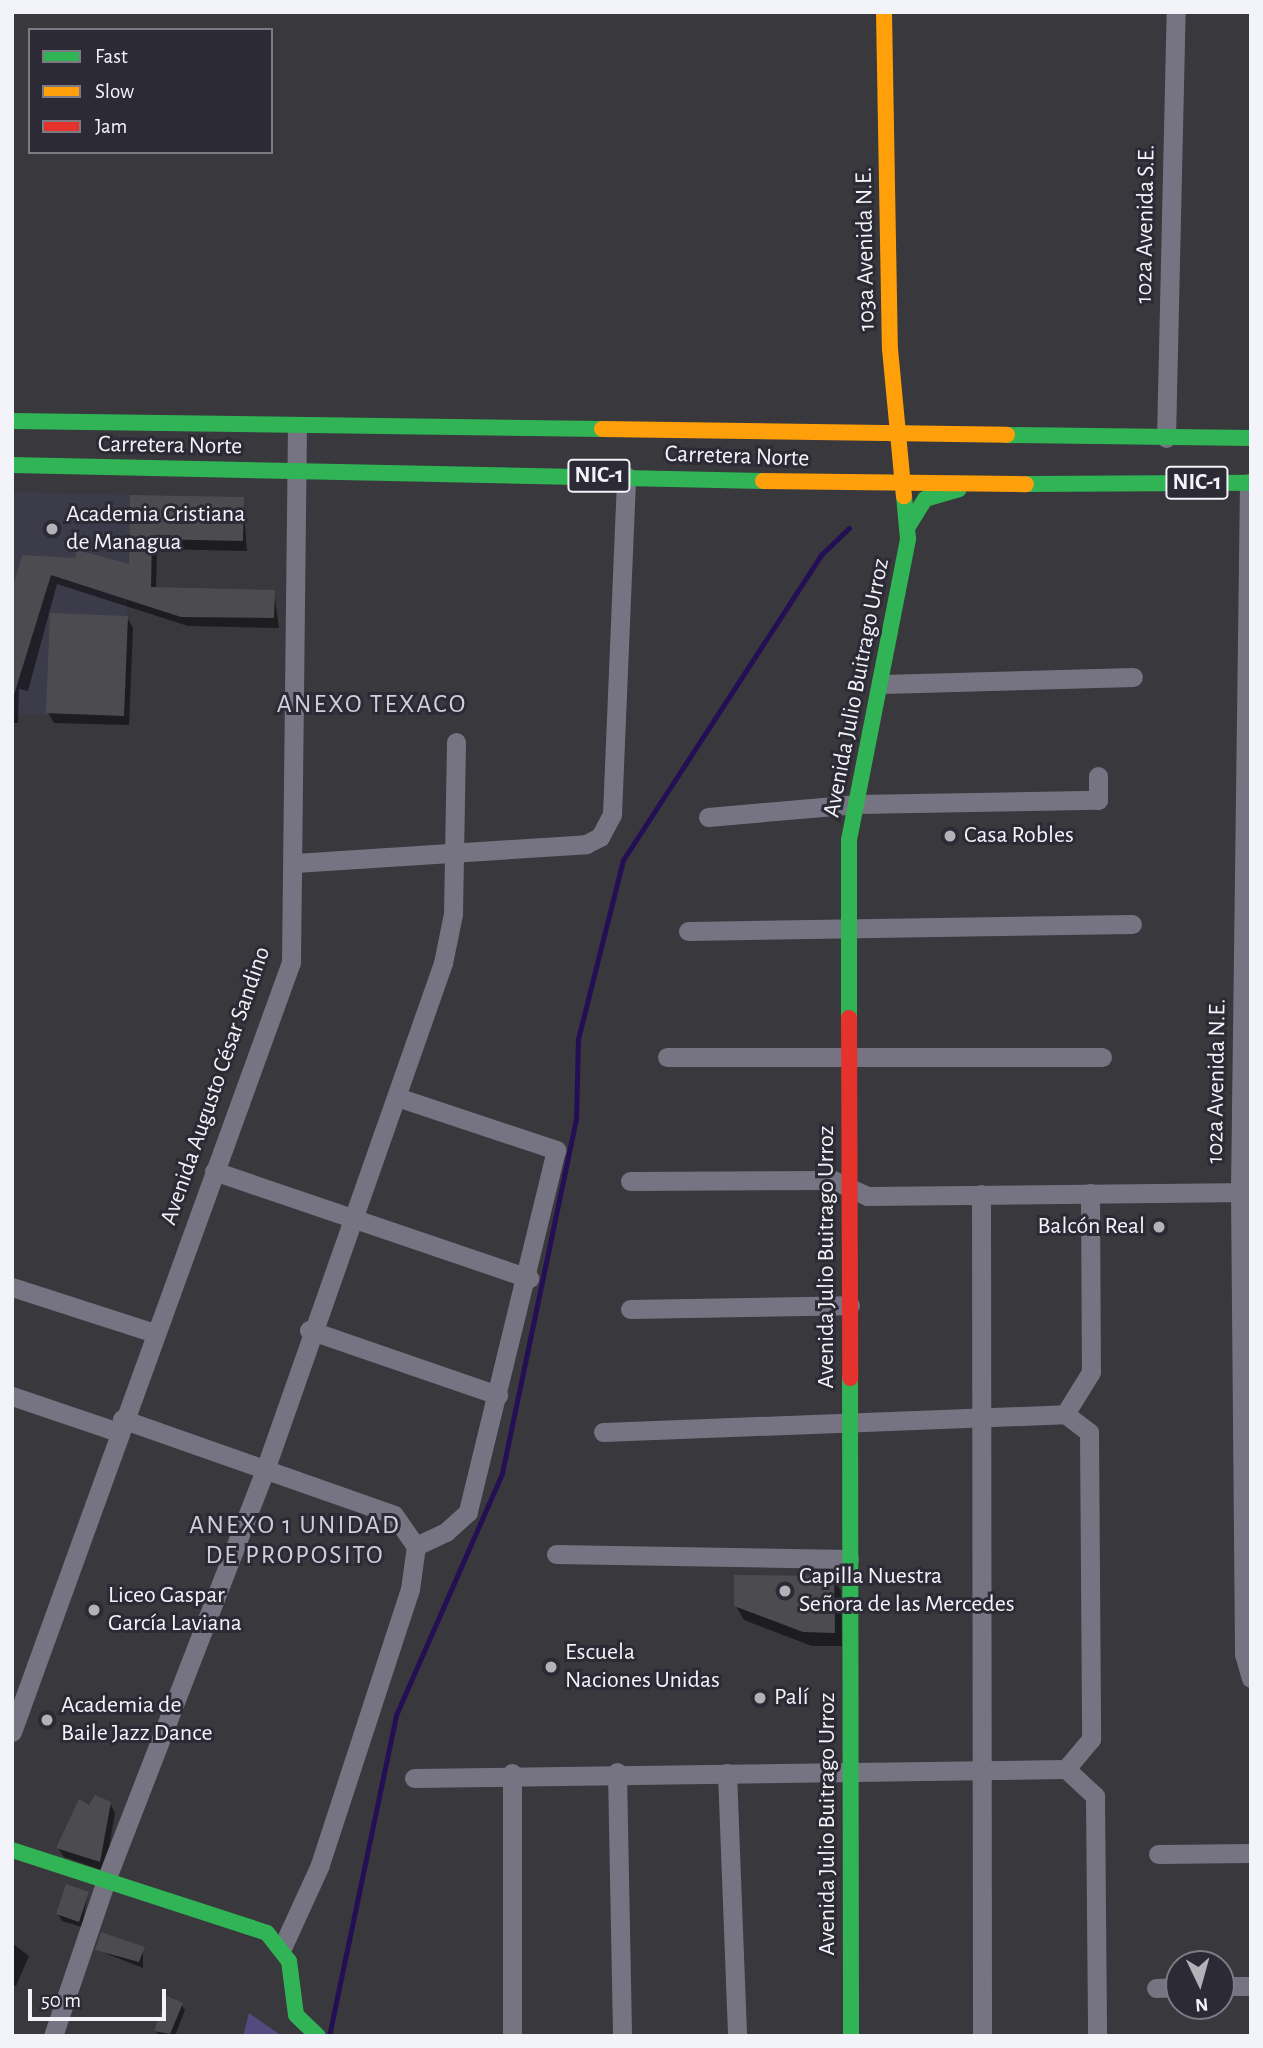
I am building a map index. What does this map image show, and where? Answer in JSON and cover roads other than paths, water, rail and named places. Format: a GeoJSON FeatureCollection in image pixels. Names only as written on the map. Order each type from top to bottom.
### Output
{"type":"FeatureCollection","features":[{"type":"Feature","properties":{"kind":"main road","name":"103a Avenida N.E."},"geometry":{"type":"LineString","coordinates":[[884,12],[894,431],[902,484]]}},
{"type":"Feature","properties":{"kind":"main road","name":"Carretera Norte"},"geometry":{"type":"LineString","coordinates":[[12,421],[297,427],[894,431],[1251,438]]}},
{"type":"Feature","properties":{"kind":"main road","name":"Carretera Norte"},"geometry":{"type":"LineString","coordinates":[[12,465],[902,484],[1250,483]]}},
{"type":"Feature","properties":{"kind":"main road","name":"Avenida Julio Buitrago Urroz"},"geometry":{"type":"LineString","coordinates":[[850,2036],[852,1771],[849,1559],[849,840],[906,575],[907,528],[902,484]]}},
{"type":"Feature","properties":{"kind":"main road"},"geometry":{"type":"LineString","coordinates":[[907,528],[933,495],[998,484]]}},
{"type":"Feature","properties":{"kind":"main road"},"geometry":{"type":"LineString","coordinates":[[12,1850],[219,1915],[283,1946],[296,2015],[316,2034]]}},
{"type":"Feature","properties":{"kind":"street","name":"102a Avenida S.E."},"geometry":{"type":"LineString","coordinates":[[1166,438],[1176,12]]}},
{"type":"Feature","properties":{"kind":"street","name":"Avenida Augusto César Sandino"},"geometry":{"type":"LineString","coordinates":[[12,1732],[153,1333],[292,962],[297,427]]}},
{"type":"Feature","properties":{"kind":"street"},"geometry":{"type":"LineString","coordinates":[[295,863],[586,844],[600,838],[612,814],[626,477]]}},
{"type":"Feature","properties":{"kind":"street","name":"102a Avenida N.E."},"geometry":{"type":"LineString","coordinates":[[1250,483],[1244,1654],[1251,1678]]}},
{"type":"Feature","properties":{"kind":"street"},"geometry":{"type":"LineString","coordinates":[[883,684],[1133,677]]}},
{"type":"Feature","properties":{"kind":"street"},"geometry":{"type":"LineString","coordinates":[[53,2036],[106,1880],[266,1467],[309,1330],[355,1218],[443,962],[456,853],[456,742]]}},
{"type":"Feature","properties":{"kind":"street"},"geometry":{"type":"LineString","coordinates":[[708,817],[856,804],[1098,800],[1098,776]]}},
{"type":"Feature","properties":{"kind":"street"},"geometry":{"type":"LineString","coordinates":[[688,931],[1132,924]]}},
{"type":"Feature","properties":{"kind":"street"},"geometry":{"type":"LineString","coordinates":[[667,1057],[1102,1057]]}},
{"type":"Feature","properties":{"kind":"street"},"geometry":{"type":"LineString","coordinates":[[397,1097],[556,1150],[529,1278],[468,1512],[446,1532],[416,1546]]}},
{"type":"Feature","properties":{"kind":"street"},"geometry":{"type":"LineString","coordinates":[[214,1171],[529,1278]]}},
{"type":"Feature","properties":{"kind":"street"},"geometry":{"type":"LineString","coordinates":[[630,1181],[833,1180],[867,1196],[1245,1192]]}},
{"type":"Feature","properties":{"kind":"street"},"geometry":{"type":"LineString","coordinates":[[981,1194],[985,1416],[982,2036]]}},
{"type":"Feature","properties":{"kind":"street"},"geometry":{"type":"LineString","coordinates":[[1065,1413],[1091,1372],[1090,1194]]}},
{"type":"Feature","properties":{"kind":"street"},"geometry":{"type":"LineString","coordinates":[[12,1287],[153,1333]]}},
{"type":"Feature","properties":{"kind":"street"},"geometry":{"type":"LineString","coordinates":[[630,1309],[850,1305]]}},
{"type":"Feature","properties":{"kind":"street"},"geometry":{"type":"LineString","coordinates":[[309,1330],[498,1395]]}},
{"type":"Feature","properties":{"kind":"street"},"geometry":{"type":"LineString","coordinates":[[12,1396],[266,1467],[394,1515],[416,1546],[410,1589],[320,1865],[283,1946]]}},
{"type":"Feature","properties":{"kind":"street"},"geometry":{"type":"LineString","coordinates":[[603,1432],[819,1428],[850,1419],[1065,1413],[1089,1432],[1091,1739],[1066,1769]]}},
{"type":"Feature","properties":{"kind":"street"},"geometry":{"type":"LineString","coordinates":[[556,1554],[849,1559]]}},
{"type":"Feature","properties":{"kind":"street"},"geometry":{"type":"LineString","coordinates":[[414,1778],[512,1773],[1066,1769],[1095,1796],[1097,2036]]}},
{"type":"Feature","properties":{"kind":"street"},"geometry":{"type":"LineString","coordinates":[[617,1772],[622,2036]]}},
{"type":"Feature","properties":{"kind":"street"},"geometry":{"type":"LineString","coordinates":[[512,1773],[512,2036]]}},
{"type":"Feature","properties":{"kind":"street"},"geometry":{"type":"LineString","coordinates":[[727,1773],[737,2036]]}},
{"type":"Feature","properties":{"kind":"street"},"geometry":{"type":"LineString","coordinates":[[1158,1854],[1251,1853]]}},
{"type":"Feature","properties":{"kind":"street"},"geometry":{"type":"LineString","coordinates":[[1156,1988],[1165,1988]]}},
{"type":"Feature","properties":{"kind":"waterway"},"geometry":{"type":"LineString","coordinates":[[329,2036],[396,1715],[502,1473],[576,1120],[578,1039],[623,860],[821,555],[849,528]]}},
{"type":"Feature","properties":{"kind":"place","name":"Academia Cristiana de Managua"},"geometry":{"type":"Point","coordinates":[52,529]}},
{"type":"Feature","properties":{"kind":"place","name":"Casa Robles"},"geometry":{"type":"Point","coordinates":[950,836]}},
{"type":"Feature","properties":{"kind":"place","name":"Balcón Real"},"geometry":{"type":"Point","coordinates":[1159,1227]}},
{"type":"Feature","properties":{"kind":"place","name":"Capilla Nuestra Señora de las Mercedes"},"geometry":{"type":"Point","coordinates":[785,1591]}},
{"type":"Feature","properties":{"kind":"place","name":"Liceo Gaspar García Laviana"},"geometry":{"type":"Point","coordinates":[94,1610]}},
{"type":"Feature","properties":{"kind":"place","name":"Escuela Naciones Unidas"},"geometry":{"type":"Point","coordinates":[551,1667]}},
{"type":"Feature","properties":{"kind":"place","name":"Palí"},"geometry":{"type":"Point","coordinates":[760,1698]}},
{"type":"Feature","properties":{"kind":"place","name":"Academia de Baile Jazz Dance"},"geometry":{"type":"Point","coordinates":[47,1720]}},
{"type":"Feature","properties":{"kind":"district","name":"ANEXO TEXACO"},"geometry":{"type":"Point","coordinates":[372,705]}},
{"type":"Feature","properties":{"kind":"district","name":"ANEXO 1 UNIDAD DE PROPOSITO"},"geometry":{"type":"Point","coordinates":[295,1541]}}]}
